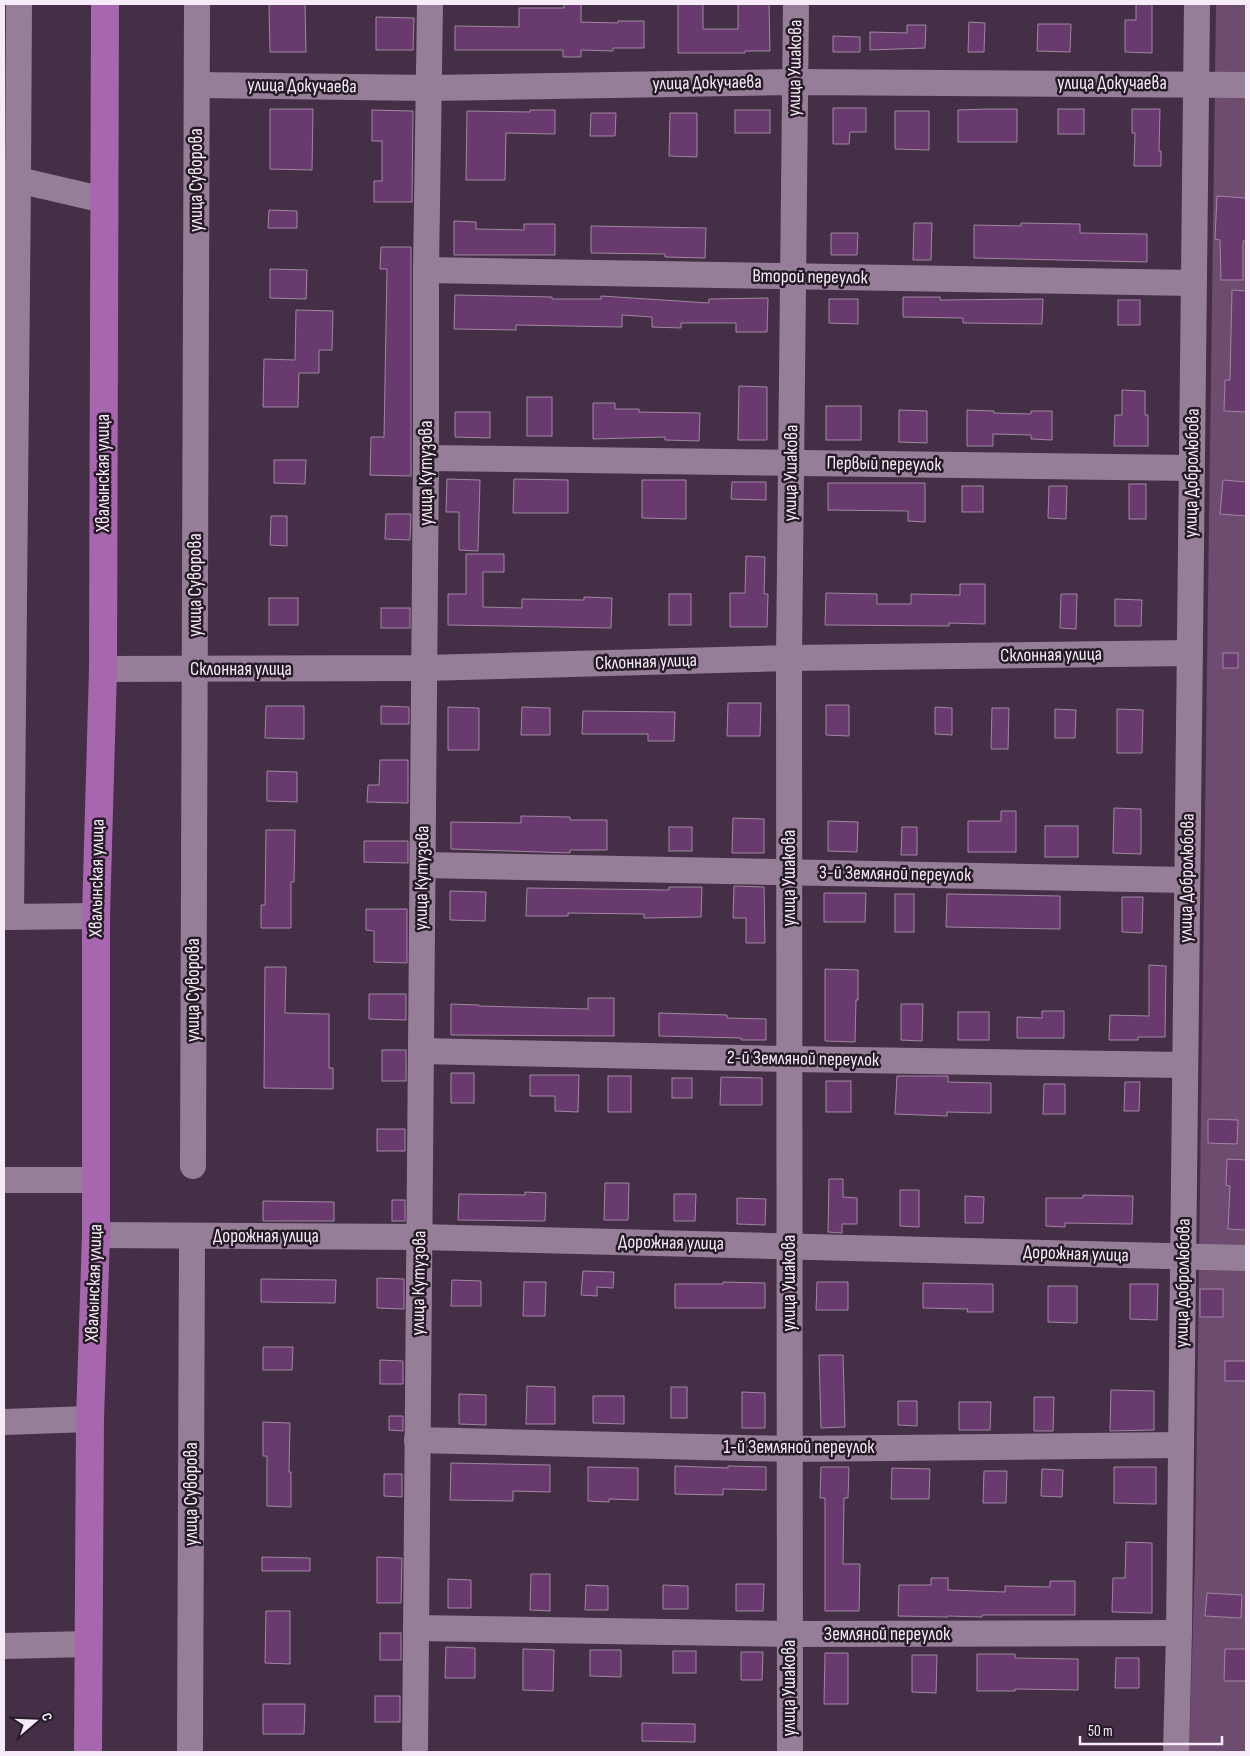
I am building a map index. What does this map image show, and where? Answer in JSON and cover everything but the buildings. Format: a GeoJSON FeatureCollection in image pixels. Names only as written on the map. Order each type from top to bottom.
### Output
{"type":"FeatureCollection","features":[{"type":"Feature","properties":{"kind":"main road","name":"Хвалынская улица"},"geometry":{"type":"LineString","coordinates":[[88,1752],[90,1419],[96,1236],[96,916],[103,669],[105,4]]}},
{"type":"Feature","properties":{"kind":"street"},"geometry":{"type":"LineString","coordinates":[[19,4],[11,179],[8,917],[96,916]]}},
{"type":"Feature","properties":{"kind":"street","name":"улица Суворова"},"geometry":{"type":"LineString","coordinates":[[193,1166],[197,4]]}},
{"type":"Feature","properties":{"kind":"street","name":"улица Кутузова"},"geometry":{"type":"LineString","coordinates":[[415,1752],[426,270],[430,4]]}},
{"type":"Feature","properties":{"kind":"street","name":"улица Ушакова"},"geometry":{"type":"LineString","coordinates":[[790,1752],[789,658],[796,4]]}},
{"type":"Feature","properties":{"kind":"street","name":"улица Добролюбова"},"geometry":{"type":"LineString","coordinates":[[1176,1752],[1197,4]]}},
{"type":"Feature","properties":{"kind":"street","name":"улица Докучаева"},"geometry":{"type":"LineString","coordinates":[[197,85],[429,88],[795,82],[1246,84]]}},
{"type":"Feature","properties":{"kind":"street"},"geometry":{"type":"LineString","coordinates":[[11,179],[104,200]]}},
{"type":"Feature","properties":{"kind":"street","name":"Второй переулок"},"geometry":{"type":"LineString","coordinates":[[426,270],[1194,283]]}},
{"type":"Feature","properties":{"kind":"street","name":"Первый переулок"},"geometry":{"type":"LineString","coordinates":[[426,458],[1192,468]]}},
{"type":"Feature","properties":{"kind":"street","name":"Склонная улица"},"geometry":{"type":"LineString","coordinates":[[103,669],[424,668],[789,658],[1190,653]]}},
{"type":"Feature","properties":{"kind":"street","name":"3-й Земляной переулок"},"geometry":{"type":"LineString","coordinates":[[423,865],[1187,880]]}},
{"type":"Feature","properties":{"kind":"street","name":"2-й Земляной переулок"},"geometry":{"type":"LineString","coordinates":[[421,1051],[1185,1065]]}},
{"type":"Feature","properties":{"kind":"street"},"geometry":{"type":"LineString","coordinates":[[4,1180],[96,1180]]}},
{"type":"Feature","properties":{"kind":"street","name":"Дорожная улица"},"geometry":{"type":"LineString","coordinates":[[96,1236],[419,1237],[1246,1258]]}},
{"type":"Feature","properties":{"kind":"street","name":"улица Суворова"},"geometry":{"type":"LineString","coordinates":[[190,1752],[192,1236]]}},
{"type":"Feature","properties":{"kind":"street"},"geometry":{"type":"LineString","coordinates":[[4,1422],[90,1419]]}},
{"type":"Feature","properties":{"kind":"street","name":"1-й Земляной переулок"},"geometry":{"type":"LineString","coordinates":[[417,1440],[789,1449],[1181,1445]]}},
{"type":"Feature","properties":{"kind":"street","name":"Земляной переулок"},"geometry":{"type":"LineString","coordinates":[[416,1628],[789,1634],[1178,1633]]}},
{"type":"Feature","properties":{"kind":"street"},"geometry":{"type":"LineString","coordinates":[[4,1646],[88,1644]]}},
{"type":"Feature","properties":{"kind":"shaded area"},"geometry":{"type":"Polygon","coordinates":[[[1216,4],[1246,4],[1246,1752],[1189,1752],[1195,1562],[1216,4]]]}}]}
